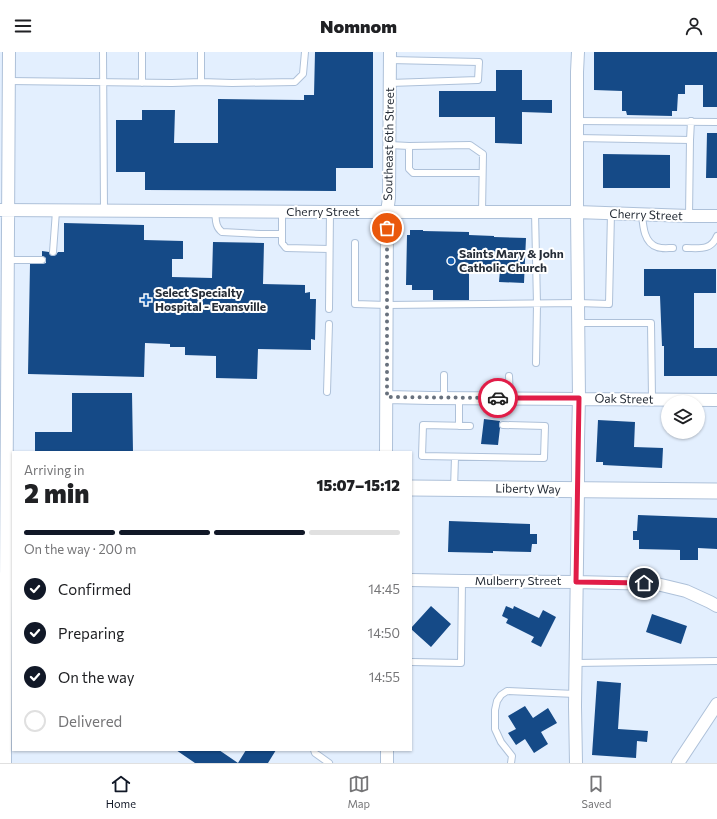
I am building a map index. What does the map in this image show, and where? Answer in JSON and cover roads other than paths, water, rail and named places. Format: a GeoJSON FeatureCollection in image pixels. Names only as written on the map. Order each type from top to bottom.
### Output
{"type":"FeatureCollection","features":[{"type":"Feature","properties":{"kind":"street"},"geometry":{"type":"LineString","coordinates":[[5,763],[3,713],[6,665],[10,643],[10,611],[6,580],[3,512],[4,394],[8,260],[4,210],[9,52]]}},
{"type":"Feature","properties":{"kind":"street"},"geometry":{"type":"LineString","coordinates":[[576,763],[575,663],[579,398],[576,138],[578,52]]}},
{"type":"Feature","properties":{"kind":"street","name":"Southeast 6th Street"},"geometry":{"type":"LineString","coordinates":[[386,451],[390,56]]}},
{"type":"Feature","properties":{"kind":"street","name":"Cherry Street"},"geometry":{"type":"LineString","coordinates":[[4,210],[577,212],[717,216]]}},
{"type":"Feature","properties":{"kind":"street","name":"Oak Street"},"geometry":{"type":"LineString","coordinates":[[387,397],[717,400]]}},
{"type":"Feature","properties":{"kind":"street","name":"Liberty Way"},"geometry":{"type":"LineString","coordinates":[[412,488],[717,491]]}},
{"type":"Feature","properties":{"kind":"street","name":"Mulberry Street"},"geometry":{"type":"LineString","coordinates":[[412,580],[657,584],[686,591],[717,606]]}},
{"type":"Feature","properties":{"kind":"street"},"geometry":{"type":"LineString","coordinates":[[678,763],[717,704]]}},
{"type":"Feature","properties":{"kind":"street"},"geometry":{"type":"LineString","coordinates":[[386,751],[387,763]]}},
{"type":"Feature","properties":{"kind":"lane"},"geometry":{"type":"LineString","coordinates":[[103,52],[104,211]]}},
{"type":"Feature","properties":{"kind":"lane"},"geometry":{"type":"LineString","coordinates":[[142,52],[142,83]]}},
{"type":"Feature","properties":{"kind":"lane"},"geometry":{"type":"LineString","coordinates":[[201,52],[201,82]]}},
{"type":"Feature","properties":{"kind":"lane"},"geometry":{"type":"LineString","coordinates":[[9,81],[104,83],[295,82],[303,74],[305,52]]}},
{"type":"Feature","properties":{"kind":"lane"},"geometry":{"type":"LineString","coordinates":[[390,56],[478,62],[478,80],[390,83]]}},
{"type":"Feature","properties":{"kind":"lane"},"geometry":{"type":"LineString","coordinates":[[576,121],[717,122]]}},
{"type":"Feature","properties":{"kind":"lane"},"geometry":{"type":"LineString","coordinates":[[689,216],[691,121]]}},
{"type":"Feature","properties":{"kind":"lane"},"geometry":{"type":"LineString","coordinates":[[576,138],[690,140]]}},
{"type":"Feature","properties":{"kind":"lane"},"geometry":{"type":"LineString","coordinates":[[390,145],[470,145],[482,154],[482,212]]}},
{"type":"Feature","properties":{"kind":"lane"},"geometry":{"type":"LineString","coordinates":[[408,146],[409,170],[413,173],[482,173]]}},
{"type":"Feature","properties":{"kind":"lane"},"geometry":{"type":"LineString","coordinates":[[53,252],[56,211]]}},
{"type":"Feature","properties":{"kind":"lane"},"geometry":{"type":"LineString","coordinates":[[216,211],[216,224],[218,230],[222,232],[281,234]]}},
{"type":"Feature","properties":{"kind":"lane"},"geometry":{"type":"LineString","coordinates":[[282,212],[281,234],[282,243],[286,248],[329,249]]}},
{"type":"Feature","properties":{"kind":"lane"},"geometry":{"type":"LineString","coordinates":[[329,309],[330,212]]}},
{"type":"Feature","properties":{"kind":"lane"},"geometry":{"type":"LineString","coordinates":[[535,212],[537,304],[536,363]]}},
{"type":"Feature","properties":{"kind":"lane"},"geometry":{"type":"LineString","coordinates":[[355,243],[355,304],[609,304],[611,213]]}},
{"type":"Feature","properties":{"kind":"lane"},"geometry":{"type":"LineString","coordinates":[[642,214],[644,232],[650,244],[658,248],[673,248]]}},
{"type":"Feature","properties":{"kind":"lane"},"geometry":{"type":"LineString","coordinates":[[686,248],[707,248],[715,242],[717,236]]}},
{"type":"Feature","properties":{"kind":"lane"},"geometry":{"type":"LineString","coordinates":[[8,260],[42,260]]}},
{"type":"Feature","properties":{"kind":"lane"},"geometry":{"type":"LineString","coordinates":[[578,323],[651,323],[652,399]]}},
{"type":"Feature","properties":{"kind":"lane"},"geometry":{"type":"LineString","coordinates":[[327,392],[329,324]]}},
{"type":"Feature","properties":{"kind":"lane"},"geometry":{"type":"LineString","coordinates":[[444,375],[444,398]]}},
{"type":"Feature","properties":{"kind":"lane"},"geometry":{"type":"LineString","coordinates":[[509,376],[510,398]]}},
{"type":"Feature","properties":{"kind":"lane"},"geometry":{"type":"LineString","coordinates":[[458,398],[459,426]]}},
{"type":"Feature","properties":{"kind":"lane"},"geometry":{"type":"LineString","coordinates":[[470,426],[423,425],[422,456],[544,458],[545,426],[503,425]]}},
{"type":"Feature","properties":{"kind":"lane"},"geometry":{"type":"LineString","coordinates":[[454,489],[455,457]]}},
{"type":"Feature","properties":{"kind":"lane"},"geometry":{"type":"LineString","coordinates":[[412,662],[461,663],[462,581]]}},
{"type":"Feature","properties":{"kind":"lane"},"geometry":{"type":"LineString","coordinates":[[575,663],[717,661]]}},
{"type":"Feature","properties":{"kind":"lane"},"geometry":{"type":"LineString","coordinates":[[512,763],[512,756],[501,742],[496,729],[495,710],[497,701],[501,695],[508,691],[575,694]]}},
{"type":"Feature","properties":{"kind":"lane"},"geometry":{"type":"LineString","coordinates":[[314,751],[329,763]]}},
{"type":"Feature","properties":{"kind":"place","name":"Saints Mary & John Catholic Church"},"geometry":{"type":"Point","coordinates":[451,261]}},
{"type":"Feature","properties":{"kind":"place","name":"Select Specialty Hospital - Evansville"},"geometry":{"type":"Point","coordinates":[146,300]}}]}
